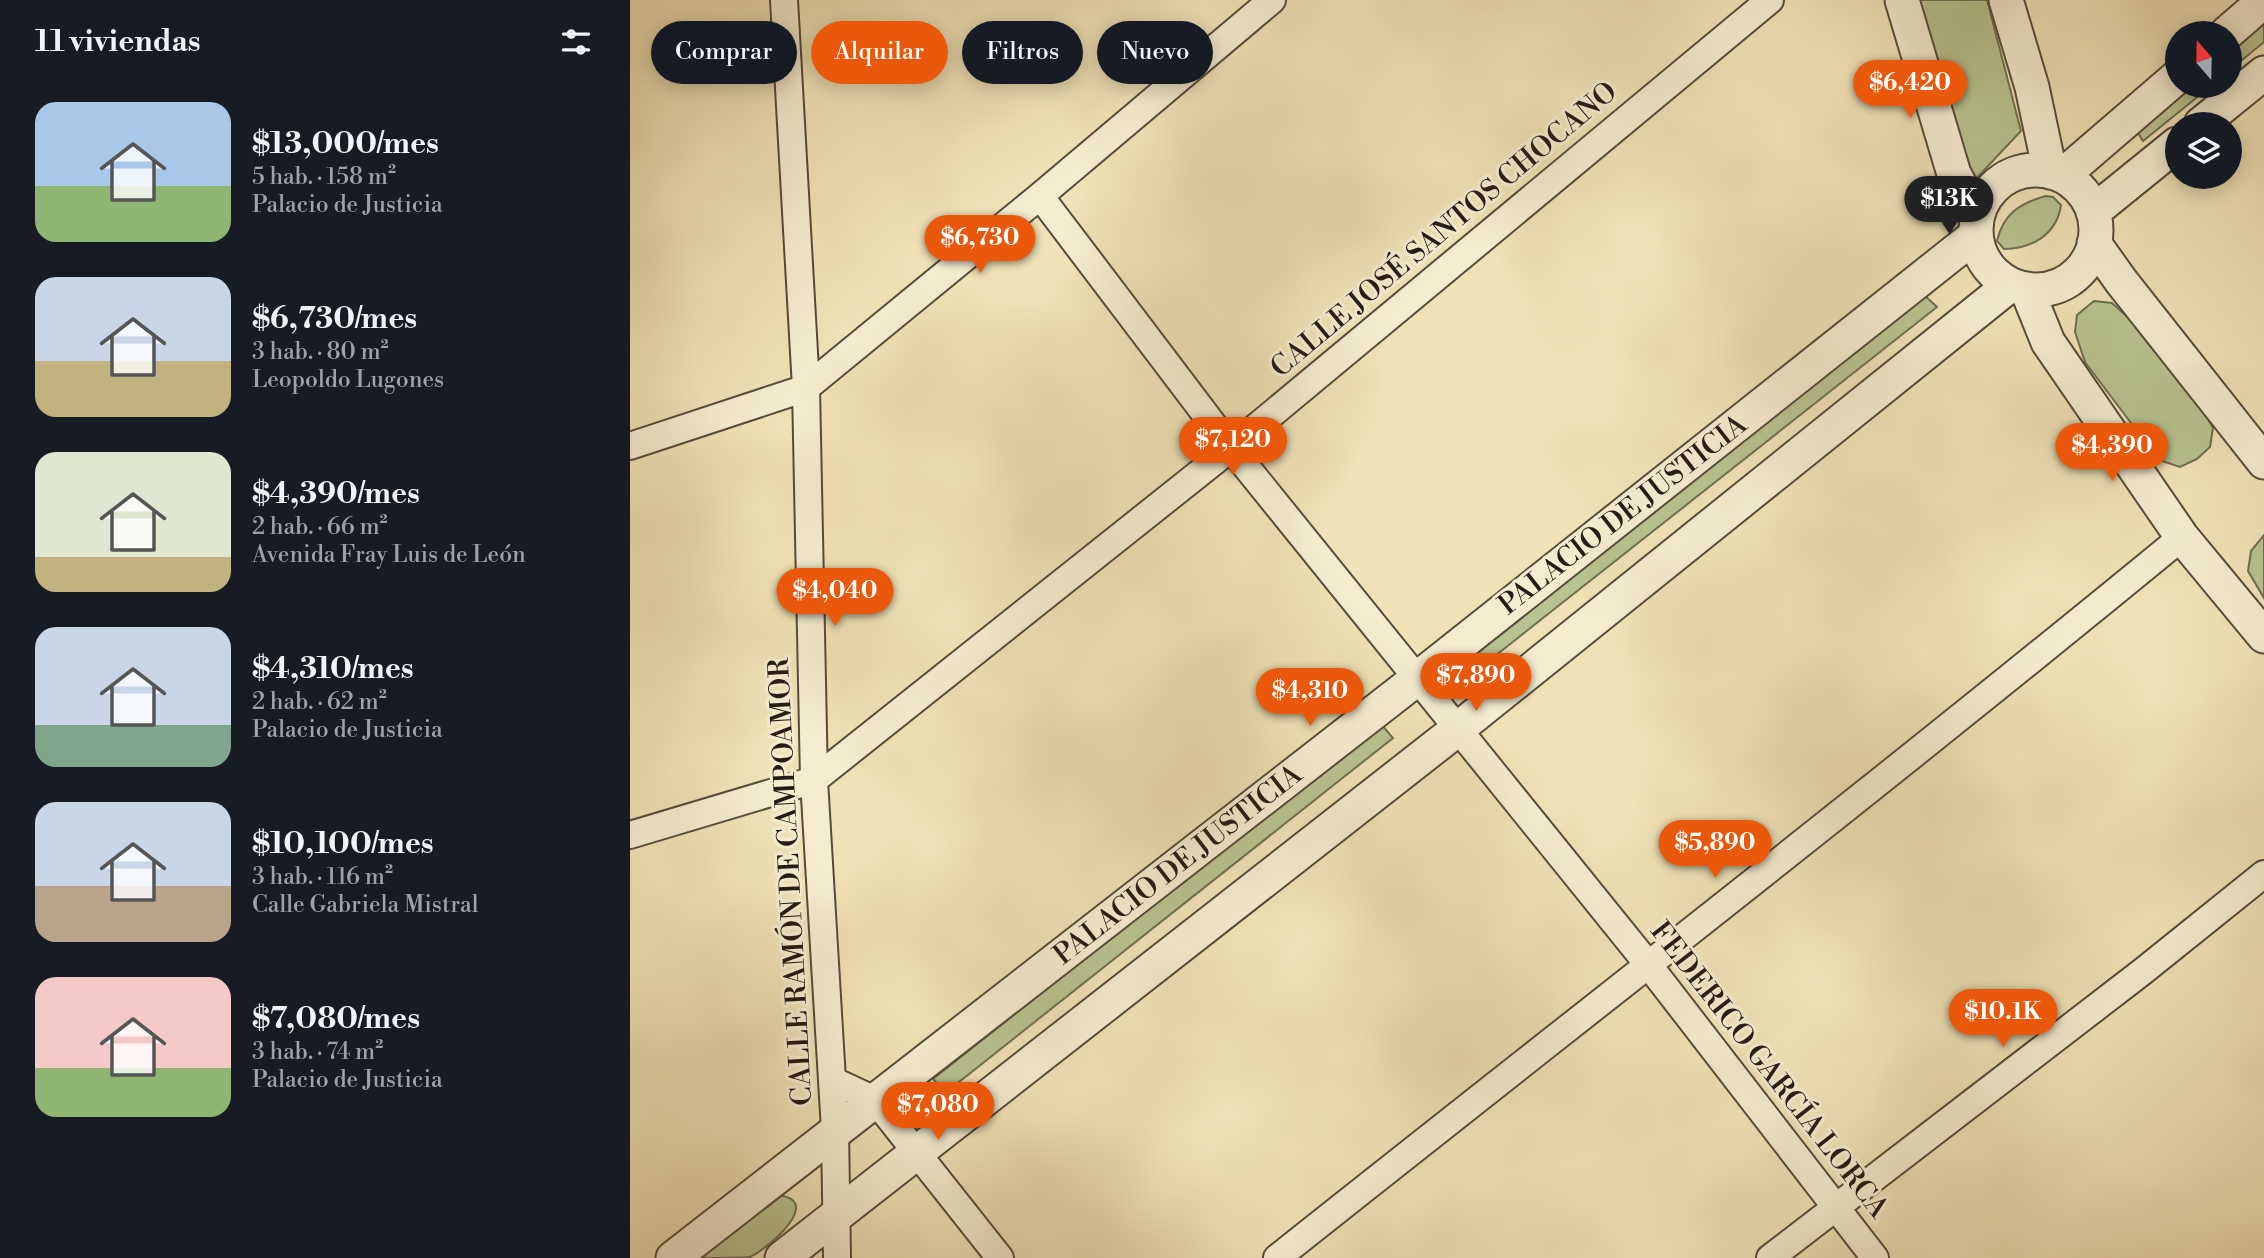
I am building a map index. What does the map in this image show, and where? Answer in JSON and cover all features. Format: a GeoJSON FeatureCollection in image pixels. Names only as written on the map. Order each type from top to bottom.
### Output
{"type":"FeatureCollection","features":[{"type":"Feature","properties":{"kind":"street","name":"CALLE RAMÓN DE CAMPOAMOR"},"geometry":{"type":"LineString","coordinates":[[784,0],[806,388],[814,780],[835,1130],[837,1258]]}},
{"type":"Feature","properties":{"kind":"street"},"geometry":{"type":"LineString","coordinates":[[630,446],[806,388],[1040,196],[1272,0]]}},
{"type":"Feature","properties":{"kind":"street","name":"CALLE JOSÉ SANTOS CHOCANO"},"geometry":{"type":"LineString","coordinates":[[630,835],[814,780],[1231,447],[1770,0]]}},
{"type":"Feature","properties":{"kind":"street"},"geometry":{"type":"LineString","coordinates":[[1902,0],[1954,174],[1976,225],[1986,264],[1997,276],[2019,287],[2045,289],[2062,284],[2077,274],[2088,260],[2094,228],[2165,156]]}},
{"type":"Feature","properties":{"kind":"street"},"geometry":{"type":"LineString","coordinates":[[2006,0],[2056,174]]}},
{"type":"Feature","properties":{"kind":"street"},"geometry":{"type":"LineString","coordinates":[[2241,21],[2264,1]]}},
{"type":"Feature","properties":{"kind":"street"},"geometry":{"type":"LineString","coordinates":[[2216,112],[2264,73]]}},
{"type":"Feature","properties":{"kind":"street"},"geometry":{"type":"LineString","coordinates":[[2056,174],[2165,87]]}},
{"type":"Feature","properties":{"kind":"street"},"geometry":{"type":"LineString","coordinates":[[1976,225],[1984,199],[1997,184],[2022,173],[2056,174],[2076,185],[2086,198],[2094,228],[2120,281],[2264,462]]}},
{"type":"Feature","properties":{"kind":"street","name":"FEDERICO GARCÍA LORCA"},"geometry":{"type":"LineString","coordinates":[[1040,196],[1231,447],[1647,964],[1875,1258]]}},
{"type":"Feature","properties":{"kind":"street","name":"PALACIO DE JUSTICIA"},"geometry":{"type":"LineString","coordinates":[[673,1258],[1418,678],[1976,225]]}},
{"type":"Feature","properties":{"kind":"street"},"geometry":{"type":"LineString","coordinates":[[2048,342],[2054,311],[2062,301],[2087,282],[2109,278],[2120,281]]}},
{"type":"Feature","properties":{"kind":"street"},"geometry":{"type":"LineString","coordinates":[[2019,287],[2048,342],[2182,537],[2264,636]]}},
{"type":"Feature","properties":{"kind":"street"},"geometry":{"type":"LineString","coordinates":[[782,1258],[918,1154],[2019,287]]}},
{"type":"Feature","properties":{"kind":"street"},"geometry":{"type":"LineString","coordinates":[[1277,1258],[1963,717],[2182,537]]}},
{"type":"Feature","properties":{"kind":"street"},"geometry":{"type":"LineString","coordinates":[[1770,1258],[2142,972],[2264,874]]}},
{"type":"Feature","properties":{"kind":"street"},"geometry":{"type":"LineString","coordinates":[[832,1080],[875,1100],[1000,1258]]}},
{"type":"Feature","properties":{"kind":"green space"},"geometry":{"type":"Polygon","coordinates":[[[1918,0],[1987,0],[2021,131],[1971,184],[1918,0]]]}},
{"type":"Feature","properties":{"kind":"green space"},"geometry":{"type":"Polygon","coordinates":[[[2264,16],[2264,42],[2242,60],[2242,35],[2264,16]]]}},
{"type":"Feature","properties":{"kind":"green space"},"geometry":{"type":"Polygon","coordinates":[[[2166,98],[2196,98],[2179,112],[2165,112],[2165,123],[2143,141],[2133,125],[2166,98]]]}},
{"type":"Feature","properties":{"kind":"green space"},"geometry":{"type":"Polygon","coordinates":[[[2046,196],[2053,197],[2061,205],[2059,215],[2049,232],[2033,243],[2004,249],[1997,241],[2008,217],[2028,202],[2046,196]]]}},
{"type":"Feature","properties":{"kind":"green space"},"geometry":{"type":"Polygon","coordinates":[[[1923,294],[1937,307],[1481,667],[1469,652],[1923,294]]]}},
{"type":"Feature","properties":{"kind":"green space"},"geometry":{"type":"Polygon","coordinates":[[[2094,301],[2112,303],[2135,324],[2204,412],[2213,428],[2210,447],[2197,459],[2180,467],[2159,460],[2085,362],[2075,332],[2077,315],[2094,301]]]}},
{"type":"Feature","properties":{"kind":"green space"},"geometry":{"type":"Polygon","coordinates":[[[2264,535],[2264,598],[2248,571],[2251,551],[2264,535]]]}},
{"type":"Feature","properties":{"kind":"green space"},"geometry":{"type":"Polygon","coordinates":[[[1381,724],[1393,738],[945,1093],[933,1079],[1381,724]]]}},
{"type":"Feature","properties":{"kind":"green space"},"geometry":{"type":"Polygon","coordinates":[[[777,1195],[791,1199],[796,1206],[788,1225],[768,1245],[750,1257],[695,1258],[777,1195]]]}}]}
